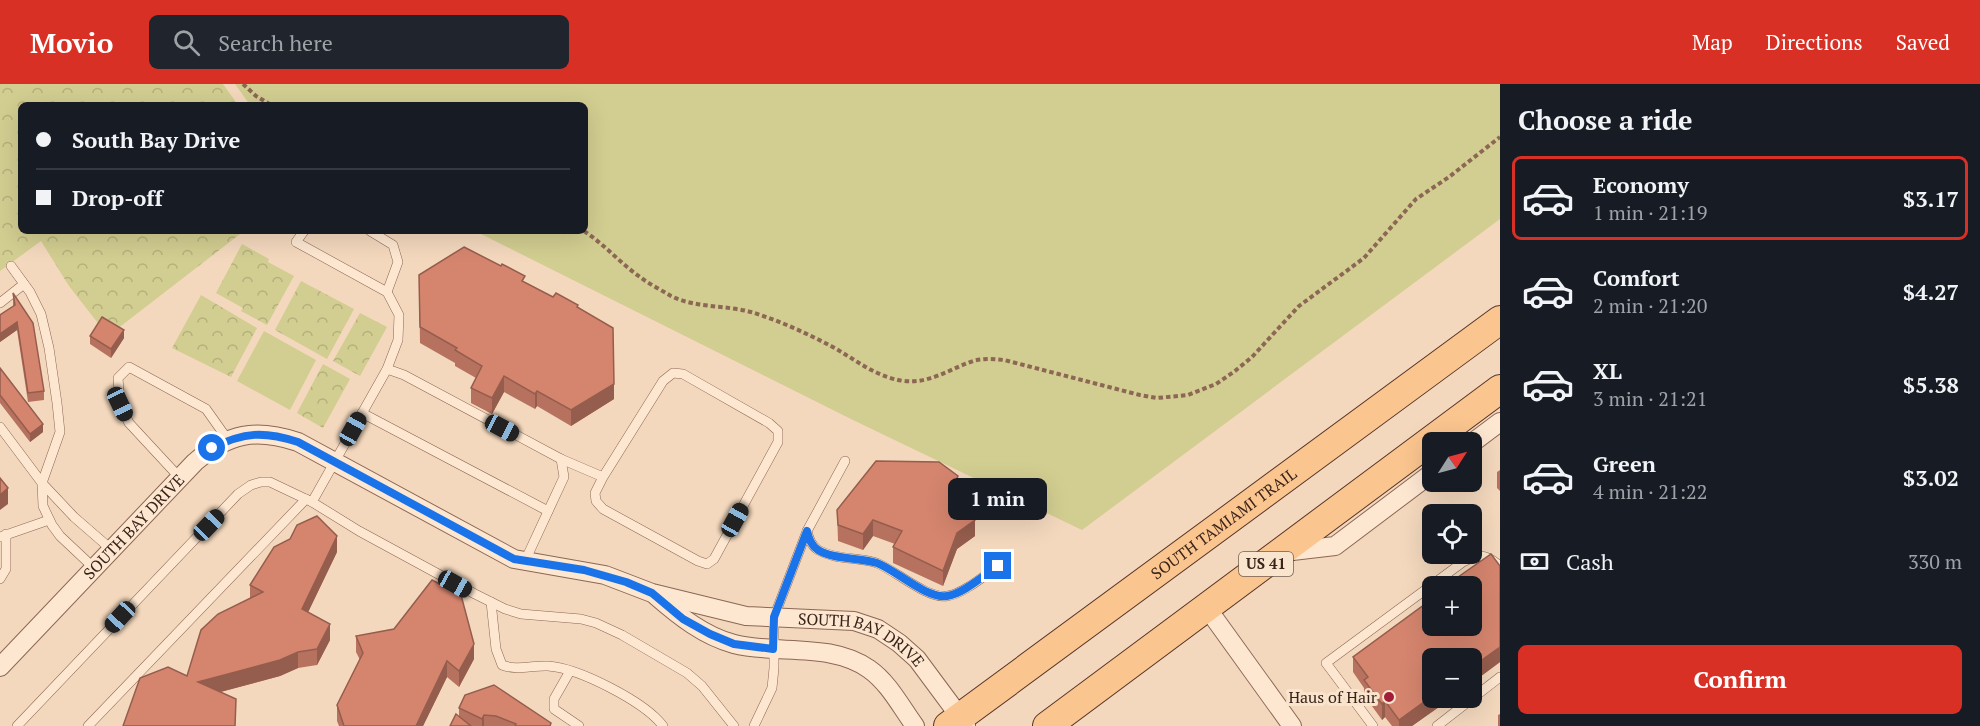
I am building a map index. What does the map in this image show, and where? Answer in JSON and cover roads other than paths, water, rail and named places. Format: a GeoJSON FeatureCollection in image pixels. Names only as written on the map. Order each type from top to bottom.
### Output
{"type":"FeatureCollection","features":[{"type":"Feature","properties":{"kind":"main road","name":"SOUTH TAMIAMI TRAIL"},"geometry":{"type":"LineString","coordinates":[[958,723],[1500,320]]}},
{"type":"Feature","properties":{"kind":"main road","name":"US 41"},"geometry":{"type":"LineString","coordinates":[[1047,726],[1500,389]]}},
{"type":"Feature","properties":{"kind":"street"},"geometry":{"type":"LineString","coordinates":[[1482,436],[1500,422]]}},
{"type":"Feature","properties":{"kind":"street","name":"SOUTH BAY DRIVE"},"geometry":{"type":"LineString","coordinates":[[0,667],[180,478],[212,448],[228,440],[254,434],[277,435],[298,442],[514,559],[605,575],[652,593],[747,616],[854,621],[878,629],[917,659],[958,723]]}},
{"type":"Feature","properties":{"kind":"street"},"geometry":{"type":"LineString","coordinates":[[1282,552],[1335,546],[1422,481]]}},
{"type":"Feature","properties":{"kind":"street","name":"SOUTH BAY DRIVE"},"geometry":{"type":"LineString","coordinates":[[652,593],[683,619],[734,644],[829,653],[850,659],[870,669],[886,684],[915,726]]}},
{"type":"Feature","properties":{"kind":"street"},"geometry":{"type":"LineString","coordinates":[[1207,608],[1292,726]]}},
{"type":"Feature","properties":{"kind":"lane"},"geometry":{"type":"LineString","coordinates":[[88,726],[309,500],[335,463],[387,369],[398,340],[399,315],[387,292],[296,242],[302,234]]}},
{"type":"Feature","properties":{"kind":"lane"},"geometry":{"type":"LineString","coordinates":[[375,234],[393,246],[398,262],[387,292]]}},
{"type":"Feature","properties":{"kind":"lane"},"geometry":{"type":"LineString","coordinates":[[10,266],[24,284],[41,314],[49,348],[58,412],[60,432],[42,483],[43,506],[60,536],[94,568]]}},
{"type":"Feature","properties":{"kind":"lane"},"geometry":{"type":"LineString","coordinates":[[0,303],[24,284]]}},
{"type":"Feature","properties":{"kind":"lane"},"geometry":{"type":"LineString","coordinates":[[180,478],[129,423],[120,404],[118,378],[129,367],[206,409],[228,440]]}},
{"type":"Feature","properties":{"kind":"lane"},"geometry":{"type":"LineString","coordinates":[[387,369],[404,375],[561,459],[603,477]]}},
{"type":"Feature","properties":{"kind":"lane"},"geometry":{"type":"LineString","coordinates":[[673,374],[683,374],[769,423],[778,431],[778,442],[714,559],[707,564],[603,509],[596,501],[595,493],[603,477],[663,381],[673,374]]}},
{"type":"Feature","properties":{"kind":"lane"},"geometry":{"type":"LineString","coordinates":[[362,413],[548,511]]}},
{"type":"Feature","properties":{"kind":"lane"},"geometry":{"type":"LineString","coordinates":[[0,427],[42,483],[74,517],[112,550]]}},
{"type":"Feature","properties":{"kind":"lane"},"geometry":{"type":"LineString","coordinates":[[525,561],[564,477],[561,459]]}},
{"type":"Feature","properties":{"kind":"lane"},"geometry":{"type":"LineString","coordinates":[[754,726],[772,688],[774,617],[807,531],[845,461]]}},
{"type":"Feature","properties":{"kind":"lane"},"geometry":{"type":"LineString","coordinates":[[17,726],[243,489],[261,482],[270,482],[309,500],[359,531],[491,602],[521,614],[588,621],[622,635],[687,673],[702,686],[734,726]]}},
{"type":"Feature","properties":{"kind":"lane"},"geometry":{"type":"LineString","coordinates":[[0,579],[7,563],[3,536],[50,520]]}},
{"type":"Feature","properties":{"kind":"lane"},"geometry":{"type":"LineString","coordinates":[[807,531],[809,541],[818,549],[877,563],[934,594],[945,597],[956,594],[998,566]]}},
{"type":"Feature","properties":{"kind":"lane"},"geometry":{"type":"LineString","coordinates":[[1357,726],[1370,722],[1326,663],[1463,562],[1479,555],[1491,558],[1500,566]]}},
{"type":"Feature","properties":{"kind":"lane"},"geometry":{"type":"LineString","coordinates":[[491,602],[496,649],[502,665],[510,668],[550,666],[570,671],[595,681],[640,705],[663,726]]}},
{"type":"Feature","properties":{"kind":"lane"},"geometry":{"type":"LineString","coordinates":[[570,671],[554,699],[554,709],[579,726]]}},
{"type":"Feature","properties":{"kind":"lane"},"geometry":{"type":"LineString","coordinates":[[1437,726],[1500,677]]}},
{"type":"Feature","properties":{"kind":"place","name":"Haus of Hair"},"geometry":{"type":"Point","coordinates":[1389,697]}}]}
